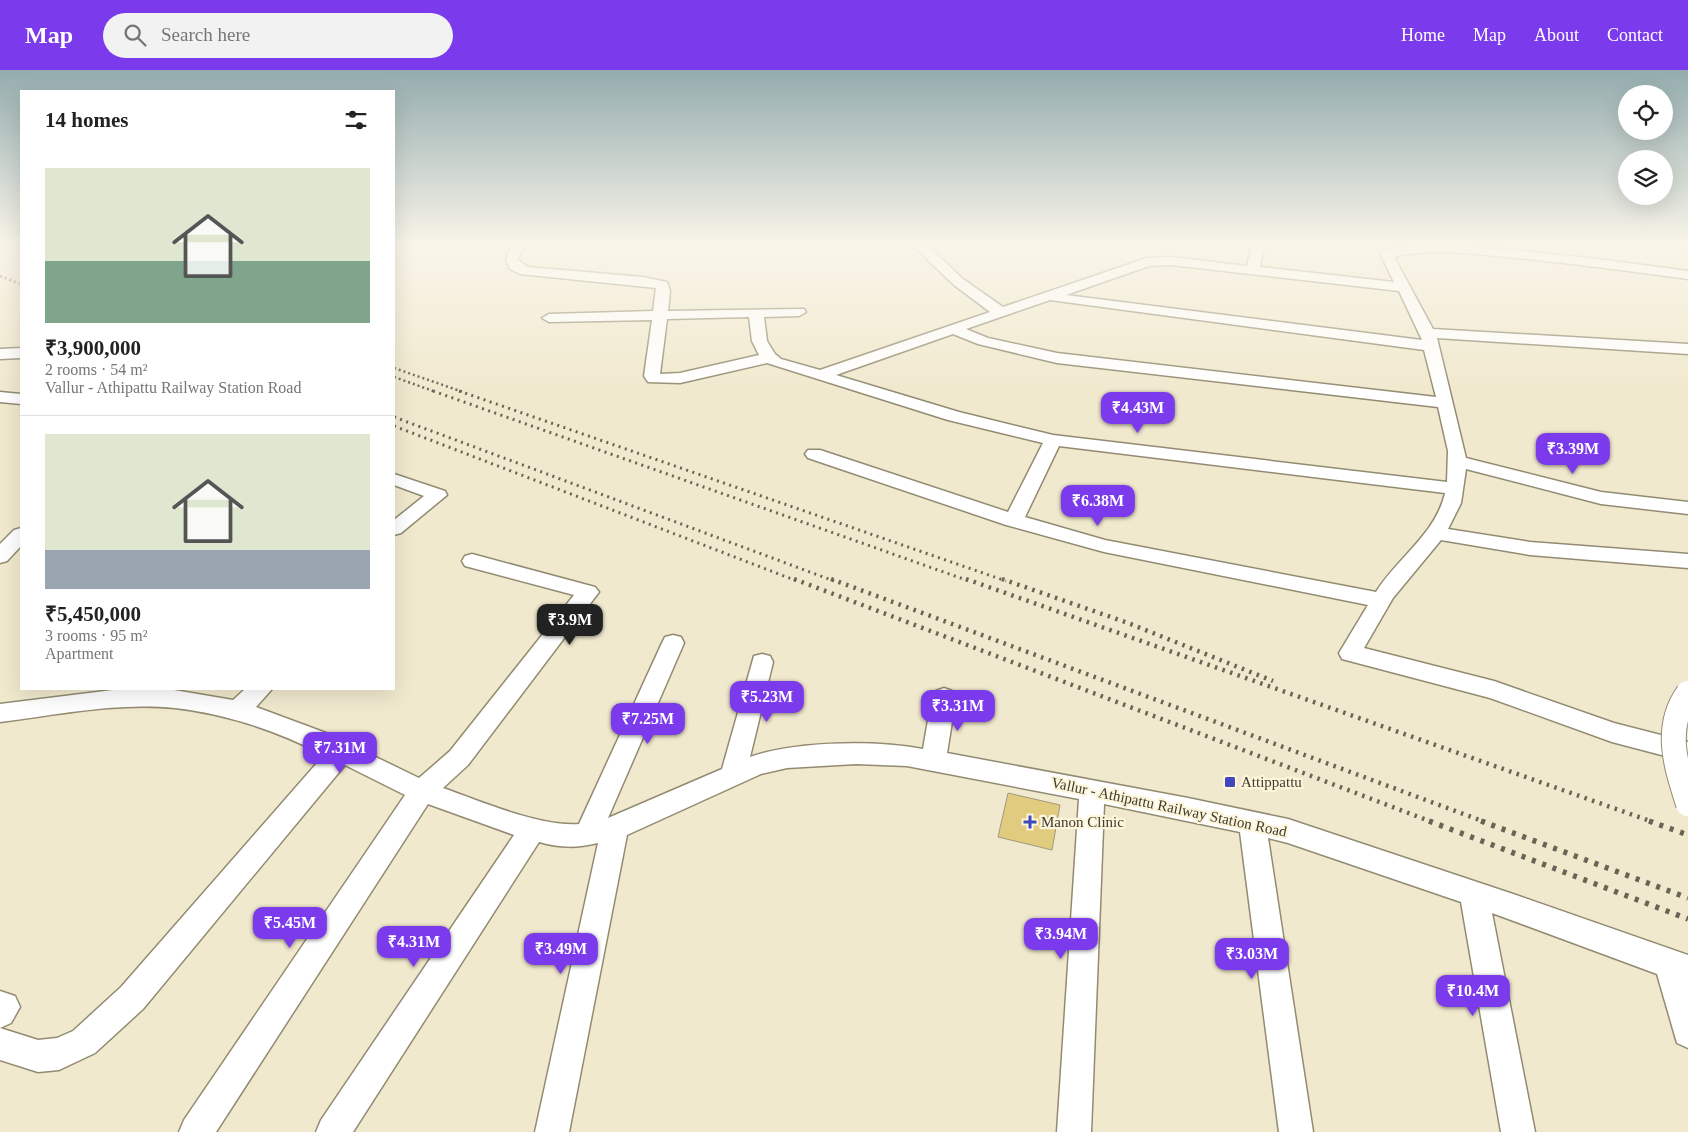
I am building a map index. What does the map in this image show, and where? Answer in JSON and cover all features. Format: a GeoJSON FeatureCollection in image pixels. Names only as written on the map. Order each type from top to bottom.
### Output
{"type":"FeatureCollection","features":[{"type":"Feature","properties":{"kind":"street"},"geometry":{"type":"LineString","coordinates":[[663,294],[653,364],[652,376],[654,379],[680,378],[768,358]]}},
{"type":"Feature","properties":{"kind":"street"},"geometry":{"type":"LineString","coordinates":[[973,294],[1000,312]]}},
{"type":"Feature","properties":{"kind":"street"},"geometry":{"type":"LineString","coordinates":[[821,375],[1051,294]]}},
{"type":"Feature","properties":{"kind":"street"},"geometry":{"type":"LineString","coordinates":[[1407,294],[1430,339],[1457,461],[1455,489],[1452,504],[1436,533],[1381,600],[1350,653],[1494,690],[1612,732],[1688,752]]}},
{"type":"Feature","properties":{"kind":"street"},"geometry":{"type":"LineString","coordinates":[[1047,295],[1130,308],[1430,339],[1688,349]]}},
{"type":"Feature","properties":{"kind":"street"},"geometry":{"type":"LineString","coordinates":[[549,318],[799,312]]}},
{"type":"Feature","properties":{"kind":"street"},"geometry":{"type":"LineString","coordinates":[[756,313],[760,348],[768,358],[954,416],[1053,440],[1455,489]]}},
{"type":"Feature","properties":{"kind":"street"},"geometry":{"type":"LineString","coordinates":[[952,329],[983,342],[1057,358],[1443,403]]}},
{"type":"Feature","properties":{"kind":"street"},"geometry":{"type":"LineString","coordinates":[[0,354],[20,353]]}},
{"type":"Feature","properties":{"kind":"street"},"geometry":{"type":"LineString","coordinates":[[0,397],[20,399]]}},
{"type":"Feature","properties":{"kind":"street"},"geometry":{"type":"LineString","coordinates":[[1013,521],[1053,440]]}},
{"type":"Feature","properties":{"kind":"street"},"geometry":{"type":"LineString","coordinates":[[814,454],[1013,521],[1104,546],[1381,600]]}},
{"type":"Feature","properties":{"kind":"street"},"geometry":{"type":"LineString","coordinates":[[1457,461],[1500,470],[1571,492],[1601,498],[1688,508]]}},
{"type":"Feature","properties":{"kind":"street"},"geometry":{"type":"LineString","coordinates":[[395,479],[438,495],[395,529]]}},
{"type":"Feature","properties":{"kind":"street"},"geometry":{"type":"LineString","coordinates":[[1436,533],[1480,542],[1582,554],[1688,560]]}},
{"type":"Feature","properties":{"kind":"street"},"geometry":{"type":"LineString","coordinates":[[0,556],[20,535]]}},
{"type":"Feature","properties":{"kind":"street"},"geometry":{"type":"LineString","coordinates":[[196,1132],[422,790],[459,758],[588,592],[472,561]]}},
{"type":"Feature","properties":{"kind":"street"},"geometry":{"type":"LineString","coordinates":[[552,1132],[602,831],[603,796],[673,643]]}},
{"type":"Feature","properties":{"kind":"street"},"geometry":{"type":"LineString","coordinates":[[733,775],[762,662]]}},
{"type":"Feature","properties":{"kind":"street"},"geometry":{"type":"LineString","coordinates":[[238,710],[259,690]]}},
{"type":"Feature","properties":{"kind":"street"},"geometry":{"type":"LineString","coordinates":[[1688,693],[1674,715],[1672,737],[1688,804]]}},
{"type":"Feature","properties":{"kind":"street","name":"Vallur - Athipattu Railway Station Road"},"geometry":{"type":"LineString","coordinates":[[0,713],[90,695],[113,699],[174,699],[238,710],[340,752],[422,790],[489,816],[555,835],[577,836],[602,831],[756,765],[787,758],[812,756],[898,756],[1092,790],[1252,822],[1336,846],[1679,967],[1688,1032]]}},
{"type":"Feature","properties":{"kind":"street"},"geometry":{"type":"LineString","coordinates":[[933,761],[944,697]]}},
{"type":"Feature","properties":{"kind":"street"},"geometry":{"type":"LineString","coordinates":[[0,1044],[38,1056],[59,1054],[84,1042],[132,998],[340,752]]}},
{"type":"Feature","properties":{"kind":"street"},"geometry":{"type":"LineString","coordinates":[[1074,1132],[1092,790]]}},
{"type":"Feature","properties":{"kind":"street"},"geometry":{"type":"LineString","coordinates":[[1252,822],[1296,1132]]}},
{"type":"Feature","properties":{"kind":"street"},"geometry":{"type":"LineString","coordinates":[[333,1132],[532,829]]}},
{"type":"Feature","properties":{"kind":"street"},"geometry":{"type":"LineString","coordinates":[[1474,894],[1518,1132]]}},
{"type":"Feature","properties":{"kind":"street"},"geometry":{"type":"LineString","coordinates":[[0,1006],[4,1007],[0,1012]]}},
{"type":"Feature","properties":{"kind":"building"},"geometry":{"type":"Polygon","coordinates":[[[1008,793],[1060,805],[1052,850],[998,837],[1008,793]]]}},
{"type":"Feature","properties":{"kind":"railway"},"geometry":{"type":"LineString","coordinates":[[395,368],[463,392]]}},
{"type":"Feature","properties":{"kind":"railway"},"geometry":{"type":"LineString","coordinates":[[395,377],[436,392]]}},
{"type":"Feature","properties":{"kind":"railway"},"geometry":{"type":"LineString","coordinates":[[433,391],[969,581]]}},
{"type":"Feature","properties":{"kind":"railway"},"geometry":{"type":"LineString","coordinates":[[459,391],[1006,581]]}},
{"type":"Feature","properties":{"kind":"railway"},"geometry":{"type":"LineString","coordinates":[[395,417],[834,581]]}},
{"type":"Feature","properties":{"kind":"railway"},"geometry":{"type":"LineString","coordinates":[[395,426],[797,581]]}},
{"type":"Feature","properties":{"kind":"railway"},"geometry":{"type":"LineString","coordinates":[[794,579],[1432,822]]}},
{"type":"Feature","properties":{"kind":"railway"},"geometry":{"type":"LineString","coordinates":[[831,579],[1485,822]]}},
{"type":"Feature","properties":{"kind":"railway"},"geometry":{"type":"LineString","coordinates":[[966,579],[1653,822]]}},
{"type":"Feature","properties":{"kind":"railway"},"geometry":{"type":"LineString","coordinates":[[1002,579],[1128,623],[1273,681]]}},
{"type":"Feature","properties":{"kind":"railway"},"geometry":{"type":"LineString","coordinates":[[1429,821],[1688,919]]}},
{"type":"Feature","properties":{"kind":"railway"},"geometry":{"type":"LineString","coordinates":[[1481,821],[1688,898]]}},
{"type":"Feature","properties":{"kind":"railway"},"geometry":{"type":"LineString","coordinates":[[1649,821],[1688,835]]}},
{"type":"Feature","properties":{"kind":"place","name":"Attippattu"},"geometry":{"type":"Point","coordinates":[1230,782]}},
{"type":"Feature","properties":{"kind":"place","name":"Manon Clinic"},"geometry":{"type":"Point","coordinates":[1030,822]}}]}
